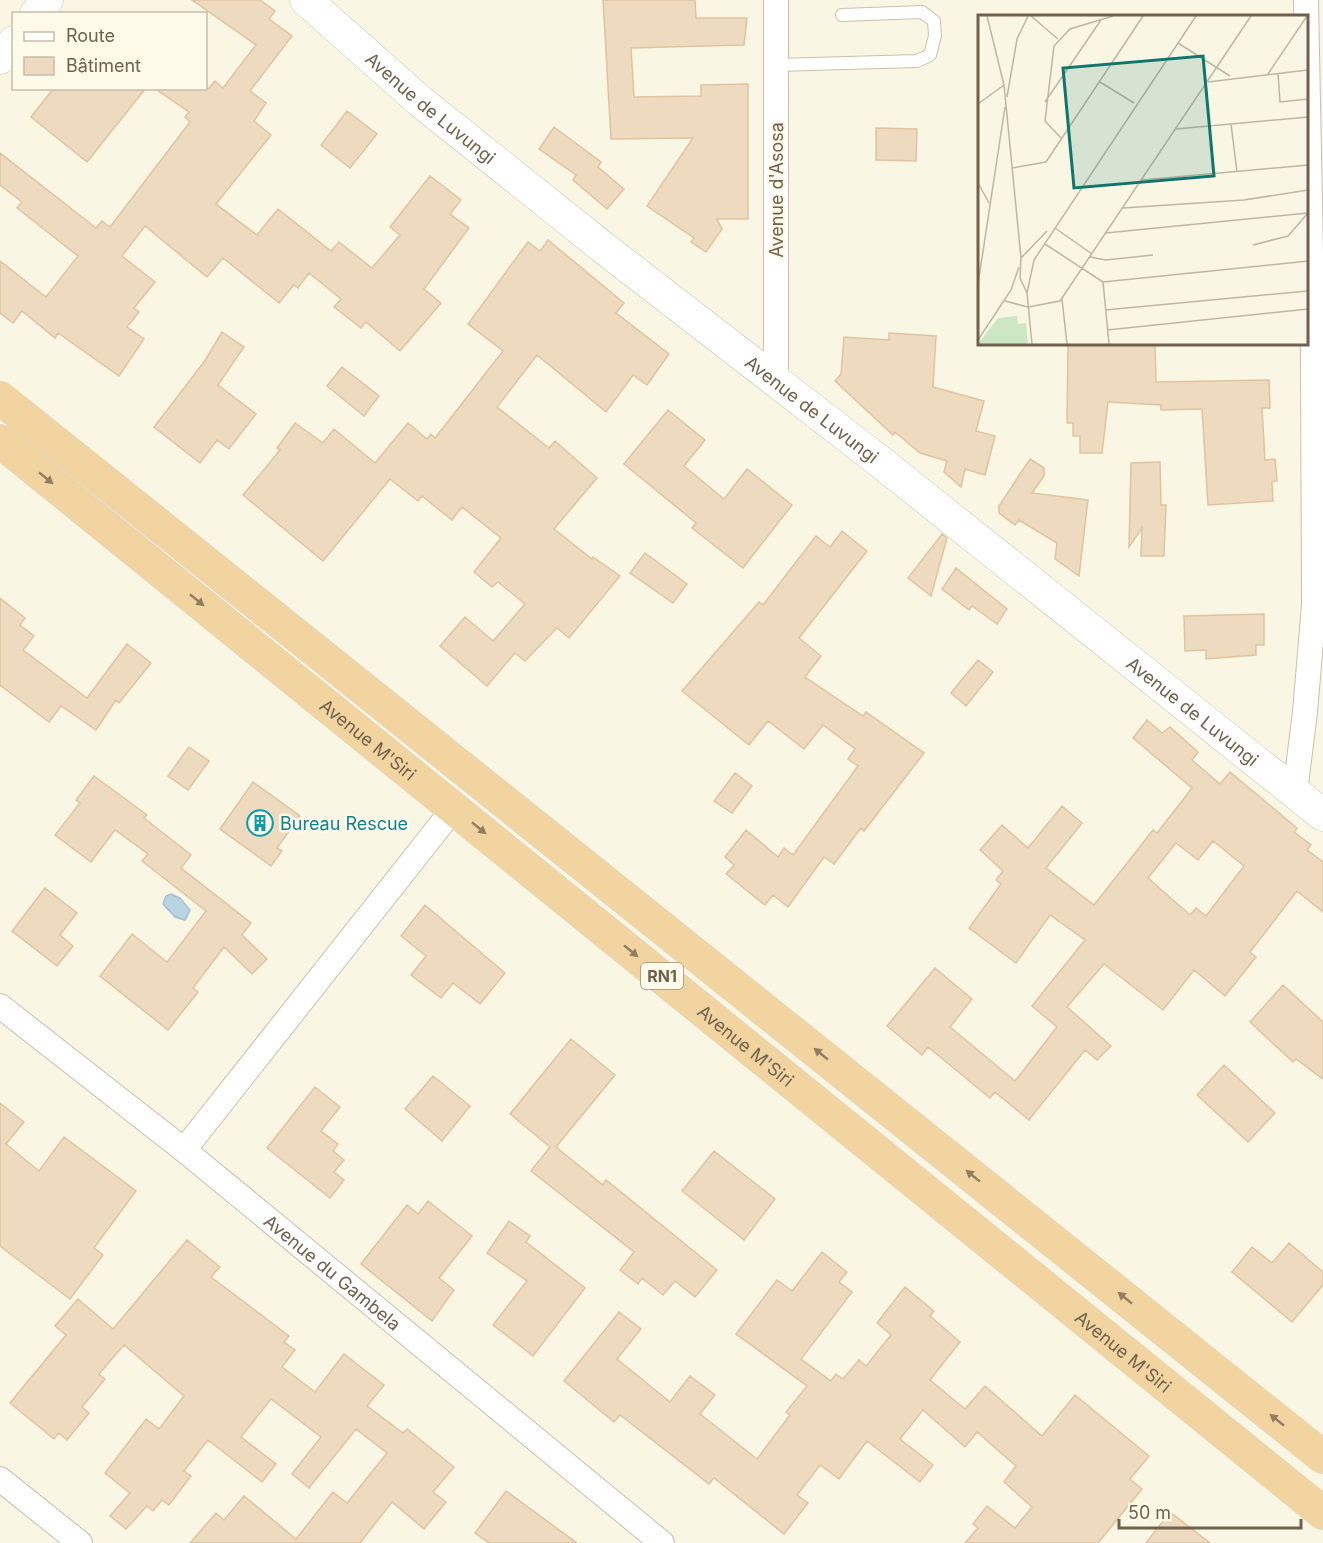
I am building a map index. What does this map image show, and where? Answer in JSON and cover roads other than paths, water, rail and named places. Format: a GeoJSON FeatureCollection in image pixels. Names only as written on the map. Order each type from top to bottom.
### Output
{"type":"FeatureCollection","features":[{"type":"Feature","properties":{"kind":"highway","name":"Avenue M'Siri"},"geometry":{"type":"LineString","coordinates":[[0,398],[1323,1456]]}},
{"type":"Feature","properties":{"kind":"highway","name":"Avenue M'Siri"},"geometry":{"type":"LineString","coordinates":[[0,441],[1323,1513]]}},
{"type":"Feature","properties":{"kind":"street"},"geometry":{"type":"LineString","coordinates":[[38,12],[47,0]]}},
{"type":"Feature","properties":{"kind":"street","name":"Avenue de Luvungi"},"geometry":{"type":"LineString","coordinates":[[306,0],[422,102],[605,249],[776,380],[1323,815]]}},
{"type":"Feature","properties":{"kind":"street","name":"Avenue d'Asosa"},"geometry":{"type":"LineString","coordinates":[[776,0],[776,380]]}},
{"type":"Feature","properties":{"kind":"street"},"geometry":{"type":"LineString","coordinates":[[1306,0],[1306,15]]}},
{"type":"Feature","properties":{"kind":"street"},"geometry":{"type":"LineString","coordinates":[[0,58],[12,44]]}},
{"type":"Feature","properties":{"kind":"street"},"geometry":{"type":"LineString","coordinates":[[1295,792],[1305,712],[1314,605],[1313,356],[1308,102]]}},
{"type":"Feature","properties":{"kind":"street"},"geometry":{"type":"LineString","coordinates":[[184,1149],[454,808]]}},
{"type":"Feature","properties":{"kind":"street","name":"Avenue du Gambela"},"geometry":{"type":"LineString","coordinates":[[0,1006],[184,1149],[662,1543]]}},
{"type":"Feature","properties":{"kind":"street"},"geometry":{"type":"LineString","coordinates":[[0,1479],[80,1543]]}},
{"type":"Feature","properties":{"kind":"lane"},"geometry":{"type":"LineString","coordinates":[[776,65],[917,62],[930,55],[935,36],[934,21],[922,12],[842,15]]}},
{"type":"Feature","properties":{"kind":"water"},"geometry":{"type":"Polygon","coordinates":[[[171,894],[180,898],[190,910],[185,920],[175,917],[163,904],[166,896],[171,894]]]}},
{"type":"Feature","properties":{"kind":"place","name":"Bureau Rescue"},"geometry":{"type":"Point","coordinates":[260,823]}}]}
